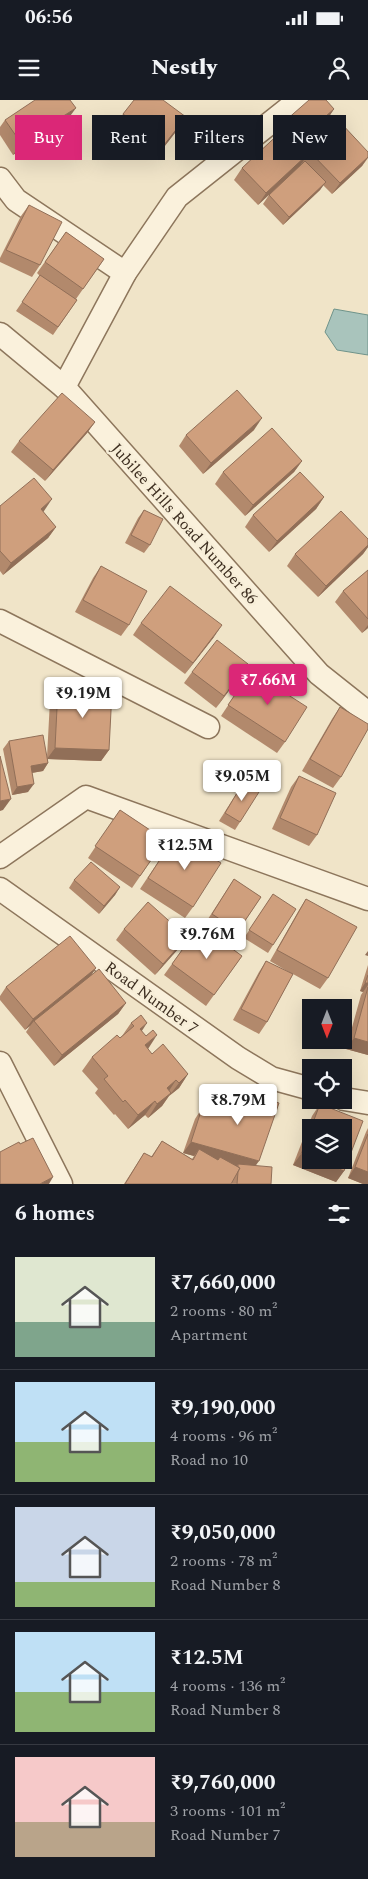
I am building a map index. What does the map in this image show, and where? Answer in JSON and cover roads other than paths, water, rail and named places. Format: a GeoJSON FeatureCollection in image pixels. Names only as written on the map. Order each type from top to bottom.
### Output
{"type":"FeatureCollection","features":[{"type":"Feature","properties":{"kind":"street"},"geometry":{"type":"LineString","coordinates":[[64,387],[125,273],[177,197],[299,100]]}},
{"type":"Feature","properties":{"kind":"street"},"geometry":{"type":"LineString","coordinates":[[0,179],[16,200],[125,273]]}},
{"type":"Feature","properties":{"kind":"street","name":"Jubilee Hills Road Number 86"},"geometry":{"type":"LineString","coordinates":[[0,334],[64,387],[319,674],[368,713]]}},
{"type":"Feature","properties":{"kind":"street"},"geometry":{"type":"LineString","coordinates":[[0,621],[208,727]]}},
{"type":"Feature","properties":{"kind":"street"},"geometry":{"type":"LineString","coordinates":[[0,857],[86,797],[368,899]]}},
{"type":"Feature","properties":{"kind":"street","name":"Road Number 7"},"geometry":{"type":"LineString","coordinates":[[0,888],[238,1058],[271,1078],[302,1087]]}},
{"type":"Feature","properties":{"kind":"street"},"geometry":{"type":"LineString","coordinates":[[0,1063],[61,1184]]}},
{"type":"Feature","properties":{"kind":"street"},"geometry":{"type":"LineString","coordinates":[[352,1100],[368,1103]]}},
{"type":"Feature","properties":{"kind":"water"},"geometry":{"type":"Polygon","coordinates":[[[334,309],[368,315],[368,355],[337,350],[325,332],[334,309]]]}}]}
